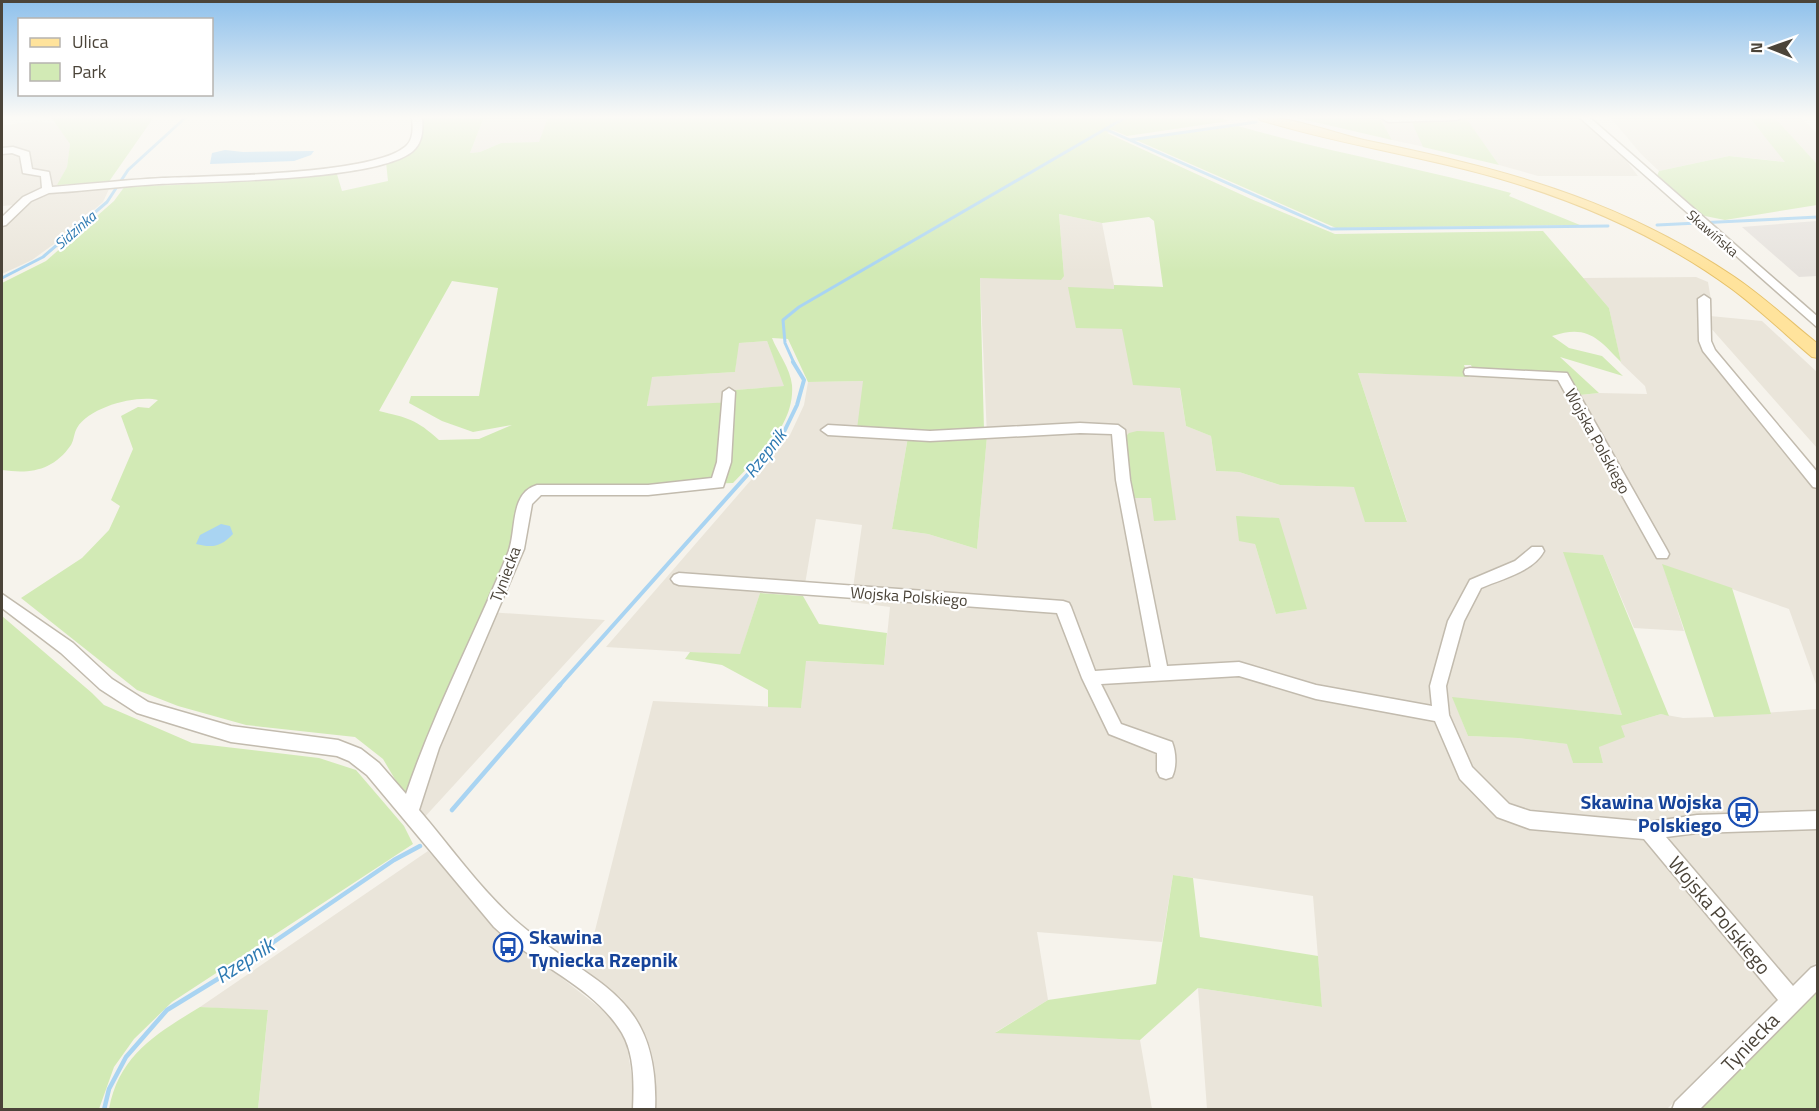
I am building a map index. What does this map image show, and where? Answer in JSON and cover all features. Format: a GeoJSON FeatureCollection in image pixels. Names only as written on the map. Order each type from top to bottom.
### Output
{"type":"FeatureCollection","features":[{"type":"Feature","properties":{"kind":"main road"},"geometry":{"type":"LineString","coordinates":[[1478,169],[1553,191],[1647,231],[1727,279],[1757,301],[1816,353]]}},
{"type":"Feature","properties":{"kind":"street"},"geometry":{"type":"LineString","coordinates":[[27,169],[27,171],[45,174],[47,190]]}},
{"type":"Feature","properties":{"kind":"street"},"geometry":{"type":"LineString","coordinates":[[2,222],[27,199],[47,190],[327,169]]}},
{"type":"Feature","properties":{"kind":"street","name":"Skawińska"},"geometry":{"type":"LineString","coordinates":[[1642,169],[1818,324]]}},
{"type":"Feature","properties":{"kind":"street"},"geometry":{"type":"LineString","coordinates":[[1704,299],[1705,341],[1709,351],[1818,483]]}},
{"type":"Feature","properties":{"kind":"street","name":"Wojska Polskiego"},"geometry":{"type":"LineString","coordinates":[[1470,372],[1562,376],[1662,554]]}},
{"type":"Feature","properties":{"kind":"street","name":"Tyniecka"},"geometry":{"type":"LineString","coordinates":[[409,812],[430,748],[517,549],[525,502],[537,490],[648,490],[718,483],[724,462],[729,392]]}},
{"type":"Feature","properties":{"kind":"street"},"geometry":{"type":"LineString","coordinates":[[828,430],[930,436],[1080,428],[1118,430],[1123,480],[1160,674]]}},
{"type":"Feature","properties":{"kind":"street","name":"Wojska Polskiego"},"geometry":{"type":"LineString","coordinates":[[1537,551],[1520,565],[1475,584],[1456,621],[1438,686],[1441,715],[1466,773],[1503,811],[1530,820],[1649,831],[1697,824],[1818,820]]}},
{"type":"Feature","properties":{"kind":"street","name":"Wojska Polskiego"},"geometry":{"type":"LineString","coordinates":[[679,579],[1063,607],[1090,678],[1115,729],[1166,748],[1166,771]]}},
{"type":"Feature","properties":{"kind":"street"},"geometry":{"type":"LineString","coordinates":[[2,600],[67,648],[113,689],[143,708],[231,734],[315,743],[355,755],[373,769],[508,927],[578,977],[616,1009],[629,1025],[638,1047],[644,1077],[644,1110]]}},
{"type":"Feature","properties":{"kind":"street"},"geometry":{"type":"LineString","coordinates":[[1090,678],[1239,669],[1316,692],[1441,715]]}},
{"type":"Feature","properties":{"kind":"street","name":"Wojska Polskiego"},"geometry":{"type":"LineString","coordinates":[[1649,831],[1791,1000]]}},
{"type":"Feature","properties":{"kind":"street","name":"Tyniecka"},"geometry":{"type":"LineString","coordinates":[[1683,1110],[1818,975]]}},
{"type":"Feature","properties":{"kind":"shaded area"},"geometry":{"type":"Polygon","coordinates":[[[2,169],[66,169],[54,192],[110,187],[103,202],[58,241],[32,260],[2,274],[2,219],[14,205],[2,206],[2,169]]]}},
{"type":"Feature","properties":{"kind":"shaded area"},"geometry":{"type":"Polygon","coordinates":[[[1513,169],[1633,169],[1638,176],[1538,176],[1513,169]]]}},
{"type":"Feature","properties":{"kind":"shaded area"},"geometry":{"type":"Polygon","coordinates":[[[1059,214],[1102,223],[1114,285],[1163,287],[1186,426],[1211,436],[1216,471],[1239,472],[1280,485],[1354,487],[1407,521],[1358,373],[1559,379],[1570,396],[1599,393],[1647,394],[1645,386],[1621,363],[1609,308],[1583,278],[1696,277],[1708,282],[1711,300],[1710,316],[1762,321],[1817,372],[1817,448],[1709,326],[1709,346],[1817,476],[1817,687],[1789,609],[1663,565],[1684,631],[1634,628],[1603,555],[1564,553],[1622,715],[1453,698],[1468,736],[1518,738],[1568,744],[1573,763],[1603,763],[1599,747],[1621,726],[1661,714],[1683,718],[1817,709],[1817,962],[1667,1109],[1207,1109],[1198,988],[1322,1007],[1313,896],[1173,875],[1162,942],[1037,932],[1048,1000],[996,1032],[1140,1040],[1152,1109],[654,1109],[652,1054],[646,1037],[636,1018],[621,998],[585,970],[653,701],[801,708],[805,661],[884,665],[890,607],[851,602],[862,525],[816,519],[803,596],[760,593],[740,655],[606,647],[790,435],[804,405],[808,382],[863,381],[909,431],[892,529],[928,534],[977,549],[987,436],[980,278],[1064,276],[1059,214]],[[1255,544],[1276,614],[1306,609],[1255,544]]]}},
{"type":"Feature","properties":{"kind":"shaded area"},"geometry":{"type":"Polygon","coordinates":[[[1817,221],[1817,276],[1799,277],[1742,227],[1817,221]]]}},
{"type":"Feature","properties":{"kind":"shaded area"},"geometry":{"type":"Polygon","coordinates":[[[767,341],[785,386],[736,390],[735,402],[647,407],[651,377],[735,372],[738,343],[767,341]]]}},
{"type":"Feature","properties":{"kind":"shaded area"},"geometry":{"type":"Polygon","coordinates":[[[488,612],[605,620],[422,820],[409,803],[488,612]]]}},
{"type":"Feature","properties":{"kind":"shaded area"},"geometry":{"type":"Polygon","coordinates":[[[428,851],[504,933],[609,1015],[626,1040],[634,1090],[633,1109],[258,1109],[268,1011],[200,1007],[428,851]]]}},
{"type":"Feature","properties":{"kind":"green space"},"geometry":{"type":"Polygon","coordinates":[[[66,169],[118,169],[108,183],[57,185],[66,169]]]}},
{"type":"Feature","properties":{"kind":"green space"},"geometry":{"type":"Polygon","coordinates":[[[387,169],[1185,169],[1335,234],[1543,231],[1609,308],[1621,362],[1591,336],[1574,332],[1552,336],[1569,348],[1602,356],[1623,376],[1560,357],[1599,393],[1570,396],[1559,379],[1476,377],[1471,365],[1464,365],[1469,377],[1358,373],[1407,522],[1365,522],[1354,487],[1280,485],[1239,472],[1216,471],[1211,436],[1186,426],[1180,388],[1133,385],[1122,329],[1076,328],[1068,287],[1114,289],[1114,285],[1163,287],[1154,221],[1149,217],[1102,223],[1059,214],[1064,276],[1061,280],[980,278],[984,430],[933,433],[857,429],[863,381],[808,382],[788,339],[772,338],[791,379],[788,414],[773,439],[733,483],[535,490],[520,497],[511,542],[511,554],[409,803],[383,759],[355,737],[246,725],[178,706],[137,690],[21,598],[82,558],[109,530],[120,506],[111,500],[133,449],[121,416],[138,407],[149,408],[158,400],[137,399],[102,409],[83,421],[76,430],[71,445],[64,454],[49,465],[31,471],[2,470],[2,283],[46,261],[114,201],[125,186],[177,185],[336,171],[342,191],[388,181],[387,169]],[[452,281],[379,411],[411,420],[439,440],[479,439],[512,425],[473,432],[442,421],[409,403],[411,396],[479,396],[498,288],[452,281]],[[767,341],[739,343],[735,372],[652,377],[647,406],[735,402],[735,390],[784,386],[767,341]]]}},
{"type":"Feature","properties":{"kind":"green space"},"geometry":{"type":"Polygon","coordinates":[[[1202,169],[1412,169],[1511,193],[1509,196],[1580,225],[1336,228],[1202,169]]]}},
{"type":"Feature","properties":{"kind":"green space"},"geometry":{"type":"Polygon","coordinates":[[[1669,169],[1817,169],[1817,205],[1725,220],[1700,215],[1657,176],[1659,171],[1669,169]]]}},
{"type":"Feature","properties":{"kind":"green space"},"geometry":{"type":"Polygon","coordinates":[[[1164,432],[1176,520],[1154,521],[1151,498],[1130,498],[1124,438],[1129,433],[1164,432]]]}},
{"type":"Feature","properties":{"kind":"green space"},"geometry":{"type":"Polygon","coordinates":[[[987,436],[977,549],[928,534],[892,529],[908,437],[987,436]]]}},
{"type":"Feature","properties":{"kind":"green space"},"geometry":{"type":"Polygon","coordinates":[[[1236,516],[1279,518],[1307,609],[1276,614],[1255,544],[1239,541],[1236,516]]]}},
{"type":"Feature","properties":{"kind":"green space"},"geometry":{"type":"Polygon","coordinates":[[[1563,552],[1603,555],[1669,716],[1661,714],[1621,726],[1625,737],[1599,747],[1603,763],[1573,763],[1567,744],[1518,738],[1468,736],[1452,697],[1622,715],[1563,552]]]}},
{"type":"Feature","properties":{"kind":"green space"},"geometry":{"type":"Polygon","coordinates":[[[1662,564],[1732,588],[1771,714],[1714,717],[1662,564]]]}},
{"type":"Feature","properties":{"kind":"green space"},"geometry":{"type":"Polygon","coordinates":[[[760,593],[803,596],[819,624],[887,633],[884,665],[806,661],[801,708],[768,707],[768,690],[722,665],[685,659],[690,652],[740,654],[760,593]]]}},
{"type":"Feature","properties":{"kind":"green space"},"geometry":{"type":"Polygon","coordinates":[[[2,616],[104,705],[192,743],[319,758],[356,770],[404,826],[413,844],[172,1002],[134,1039],[114,1067],[99,1109],[2,1109],[2,616]]]}},
{"type":"Feature","properties":{"kind":"green space"},"geometry":{"type":"Polygon","coordinates":[[[1173,875],[1193,878],[1200,937],[1318,956],[1322,1007],[1198,988],[1140,1040],[995,1033],[1048,1000],[1156,984],[1173,875]]]}},
{"type":"Feature","properties":{"kind":"green space"},"geometry":{"type":"Polygon","coordinates":[[[1817,989],[1817,1109],[1696,1109],[1817,989]]]}},
{"type":"Feature","properties":{"kind":"green space"},"geometry":{"type":"Polygon","coordinates":[[[200,1007],[268,1010],[258,1109],[109,1109],[121,1074],[131,1060],[155,1037],[200,1007]]]}},
{"type":"Feature","properties":{"kind":"water"},"geometry":{"type":"Polygon","coordinates":[[[221,524],[230,526],[233,534],[224,542],[207,546],[196,544],[200,535],[221,524]]]}},
{"type":"Feature","properties":{"kind":"waterway","name":"Sidzinka"},"geometry":{"type":"LineString","coordinates":[[2,278],[43,257],[107,202],[129,169]]}},
{"type":"Feature","properties":{"kind":"waterway","name":"Rzepnik"},"geometry":{"type":"LineString","coordinates":[[794,363],[785,343],[783,320],[799,307],[1037,169]]}},
{"type":"Feature","properties":{"kind":"waterway"},"geometry":{"type":"LineString","coordinates":[[1195,169],[1331,229],[1608,226]]}},
{"type":"Feature","properties":{"kind":"waterway"},"geometry":{"type":"LineString","coordinates":[[1657,225],[1818,217]]}},
{"type":"Feature","properties":{"kind":"waterway","name":"Rzepnik"},"geometry":{"type":"LineString","coordinates":[[559,686],[782,436],[797,405],[804,380],[793,362]]}},
{"type":"Feature","properties":{"kind":"waterway","name":"Rzepnik"},"geometry":{"type":"LineString","coordinates":[[452,810],[560,685]]}},
{"type":"Feature","properties":{"kind":"waterway","name":"Rzepnik"},"geometry":{"type":"LineString","coordinates":[[104,1110],[109,1089],[126,1057],[167,1010],[234,969],[394,860],[420,846]]}},
{"type":"Feature","properties":{"kind":"place","name":"Skawina Wojska Polskiego"},"geometry":{"type":"Point","coordinates":[1743,812]}},
{"type":"Feature","properties":{"kind":"place","name":"Skawina Tyniecka Rzepnik"},"geometry":{"type":"Point","coordinates":[508,947]}}]}
